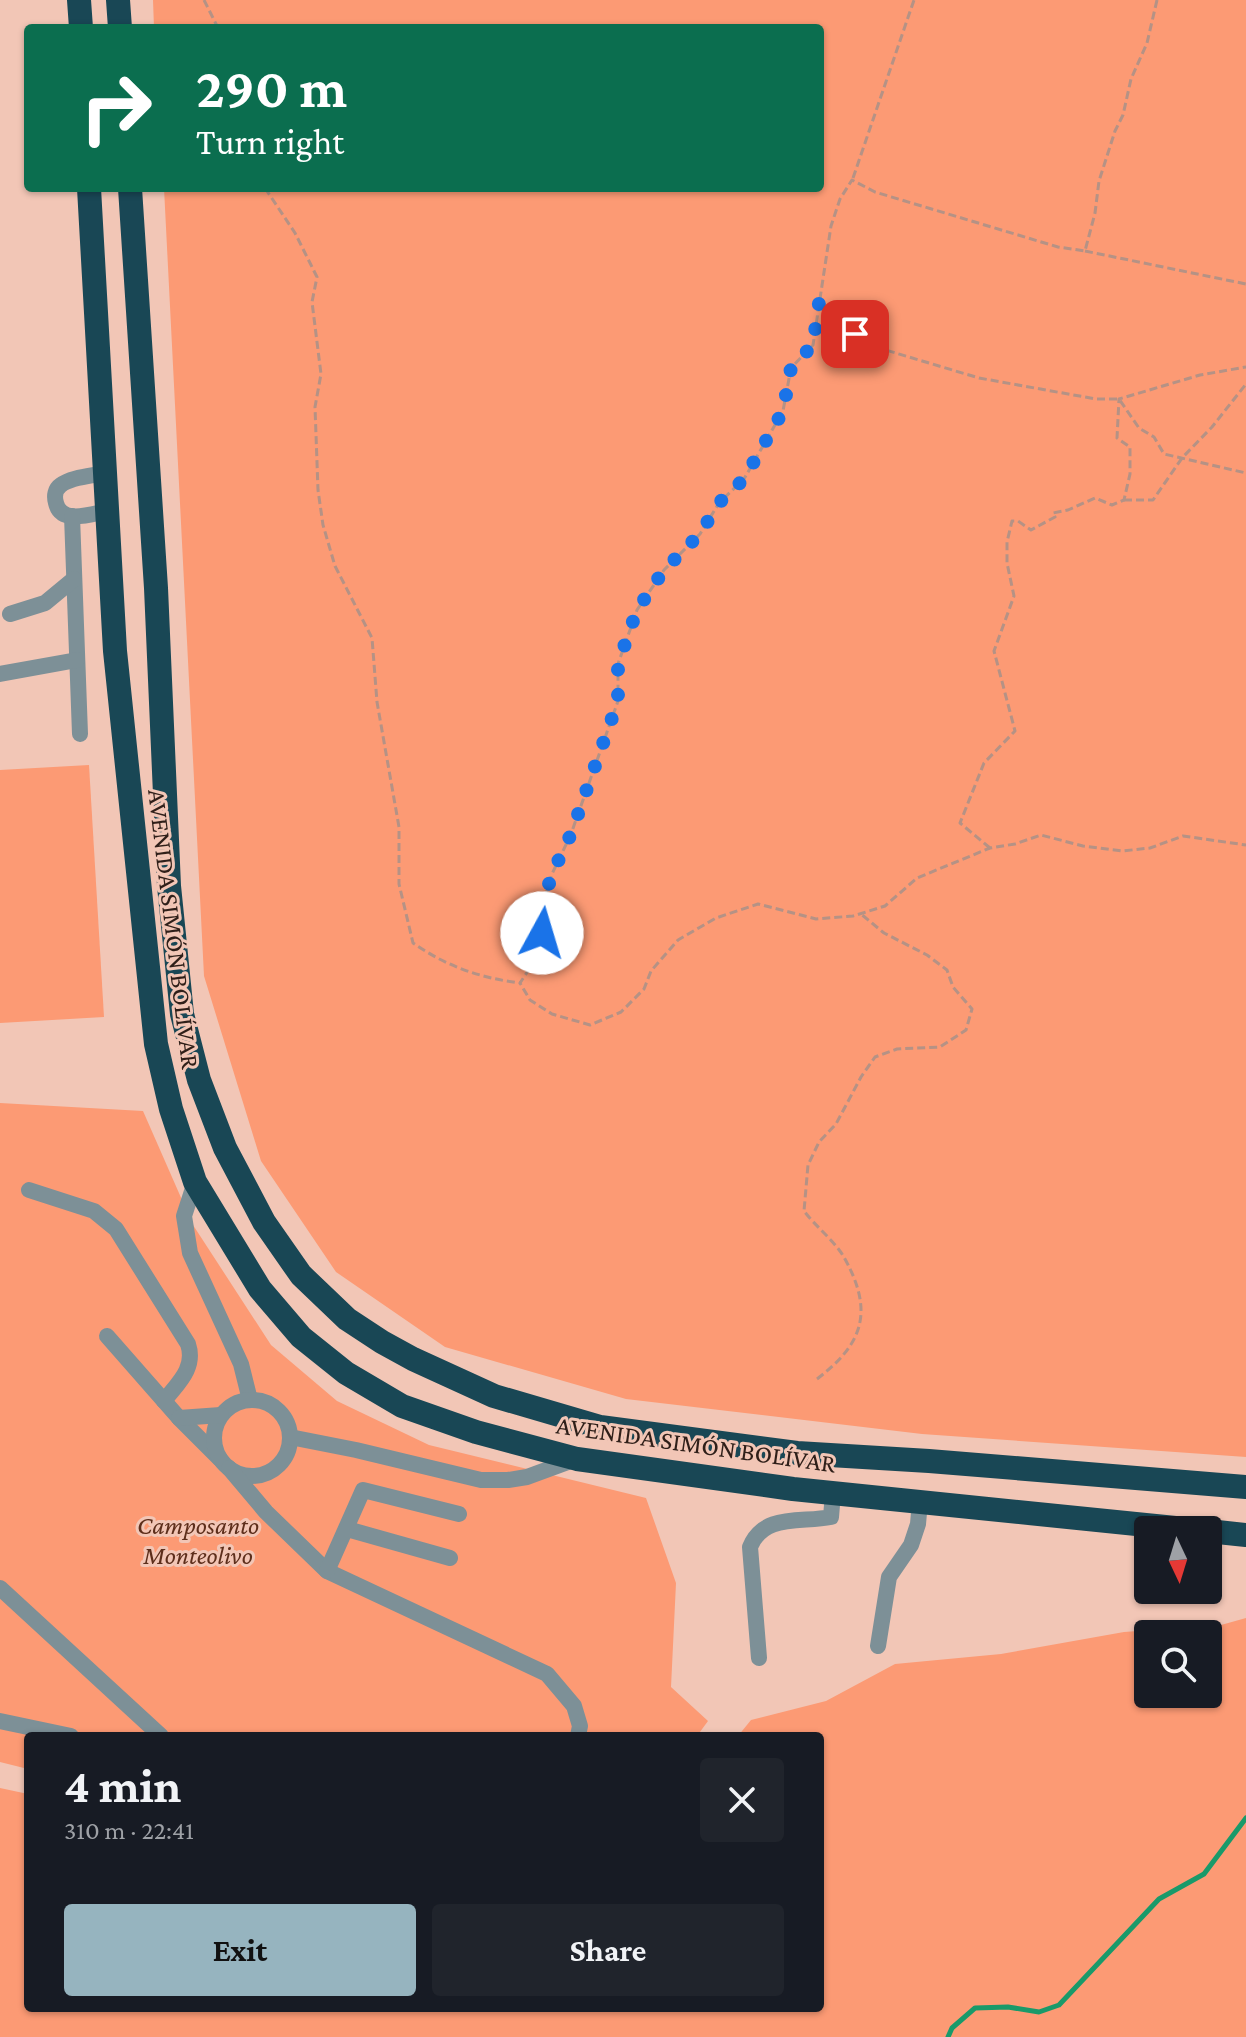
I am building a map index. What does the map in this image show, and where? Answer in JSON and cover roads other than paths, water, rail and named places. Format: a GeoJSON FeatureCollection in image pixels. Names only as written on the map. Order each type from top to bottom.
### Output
{"type":"FeatureCollection","features":[{"type":"Feature","properties":{"kind":"highway"},"geometry":{"type":"LineString","coordinates":[[79,0],[81,24]]}},
{"type":"Feature","properties":{"kind":"highway"},"geometry":{"type":"LineString","coordinates":[[118,0],[120,24]]}},
{"type":"Feature","properties":{"kind":"highway","name":"AVENIDA SIMÓN BOLÍVAR"},"geometry":{"type":"LineString","coordinates":[[89,192],[117,667],[156,1044],[171,1109],[195,1182],[260,1289],[301,1337],[346,1373],[402,1406],[476,1432],[577,1459],[833,1493],[1134,1524]]}},
{"type":"Feature","properties":{"kind":"highway","name":"AVENIDA SIMÓN BOLÍVAR"},"geometry":{"type":"LineString","coordinates":[[130,192],[156,588],[169,886],[182,1014],[199,1080],[225,1148],[264,1222],[301,1275],[347,1319],[413,1359],[494,1396],[600,1427],[797,1453],[1246,1487]]}},
{"type":"Feature","properties":{"kind":"highway"},"geometry":{"type":"LineString","coordinates":[[102,425],[144,421]]}},
{"type":"Feature","properties":{"kind":"highway"},"geometry":{"type":"LineString","coordinates":[[1222,1532],[1246,1535]]}},
{"type":"Feature","properties":{"kind":"street"},"geometry":{"type":"LineString","coordinates":[[105,473],[63,483],[56,490],[56,506],[60,512],[72,516],[107,511]]}},
{"type":"Feature","properties":{"kind":"street"},"geometry":{"type":"LineString","coordinates":[[72,516],[80,734]]}},
{"type":"Feature","properties":{"kind":"street"},"geometry":{"type":"LineString","coordinates":[[10,614],[45,603],[74,579]]}},
{"type":"Feature","properties":{"kind":"street"},"geometry":{"type":"LineString","coordinates":[[0,674],[77,660]]}},
{"type":"Feature","properties":{"kind":"street"},"geometry":{"type":"LineString","coordinates":[[195,1182],[184,1216],[190,1253],[241,1364],[250,1400]]}},
{"type":"Feature","properties":{"kind":"street"},"geometry":{"type":"LineString","coordinates":[[29,1190],[94,1211],[116,1229],[192,1355],[190,1367],[164,1401]]}},
{"type":"Feature","properties":{"kind":"street"},"geometry":{"type":"LineString","coordinates":[[107,1336],[266,1512],[327,1571],[547,1674],[574,1706],[579,1732]]}},
{"type":"Feature","properties":{"kind":"street"},"geometry":{"type":"LineString","coordinates":[[250,1400],[273,1407],[288,1425],[290,1437],[283,1460],[274,1469],[252,1476],[225,1464],[215,1448],[214,1436],[221,1415],[229,1408],[250,1400]]}},
{"type":"Feature","properties":{"kind":"street"},"geometry":{"type":"LineString","coordinates":[[179,1418],[221,1415]]}},
{"type":"Feature","properties":{"kind":"street"},"geometry":{"type":"LineString","coordinates":[[290,1437],[481,1480],[527,1477],[577,1459]]}},
{"type":"Feature","properties":{"kind":"street"},"geometry":{"type":"LineString","coordinates":[[264,1474],[266,1512]]}},
{"type":"Feature","properties":{"kind":"street"},"geometry":{"type":"LineString","coordinates":[[327,1571],[363,1490],[459,1514]]}},
{"type":"Feature","properties":{"kind":"street"},"geometry":{"type":"LineString","coordinates":[[759,1658],[750,1547],[755,1534],[767,1525],[831,1517],[833,1493]]}},
{"type":"Feature","properties":{"kind":"street"},"geometry":{"type":"LineString","coordinates":[[878,1646],[889,1577],[911,1545],[918,1524],[920,1501]]}},
{"type":"Feature","properties":{"kind":"street"},"geometry":{"type":"LineString","coordinates":[[347,1529],[450,1558]]}},
{"type":"Feature","properties":{"kind":"street"},"geometry":{"type":"LineString","coordinates":[[0,1588],[157,1732]]}},
{"type":"Feature","properties":{"kind":"street"},"geometry":{"type":"LineString","coordinates":[[0,1721],[52,1732]]}},
{"type":"Feature","properties":{"kind":"waterway"},"geometry":{"type":"LineString","coordinates":[[948,2037],[952,2028],[975,2008],[1008,2007],[1039,2012],[1059,2005],[1159,1899],[1204,1874],[1246,1818]]}},
{"type":"Feature","properties":{"kind":"park label","name":"Camposanto Monteolivo"},"geometry":{"type":"Point","coordinates":[198,1540]}}]}
